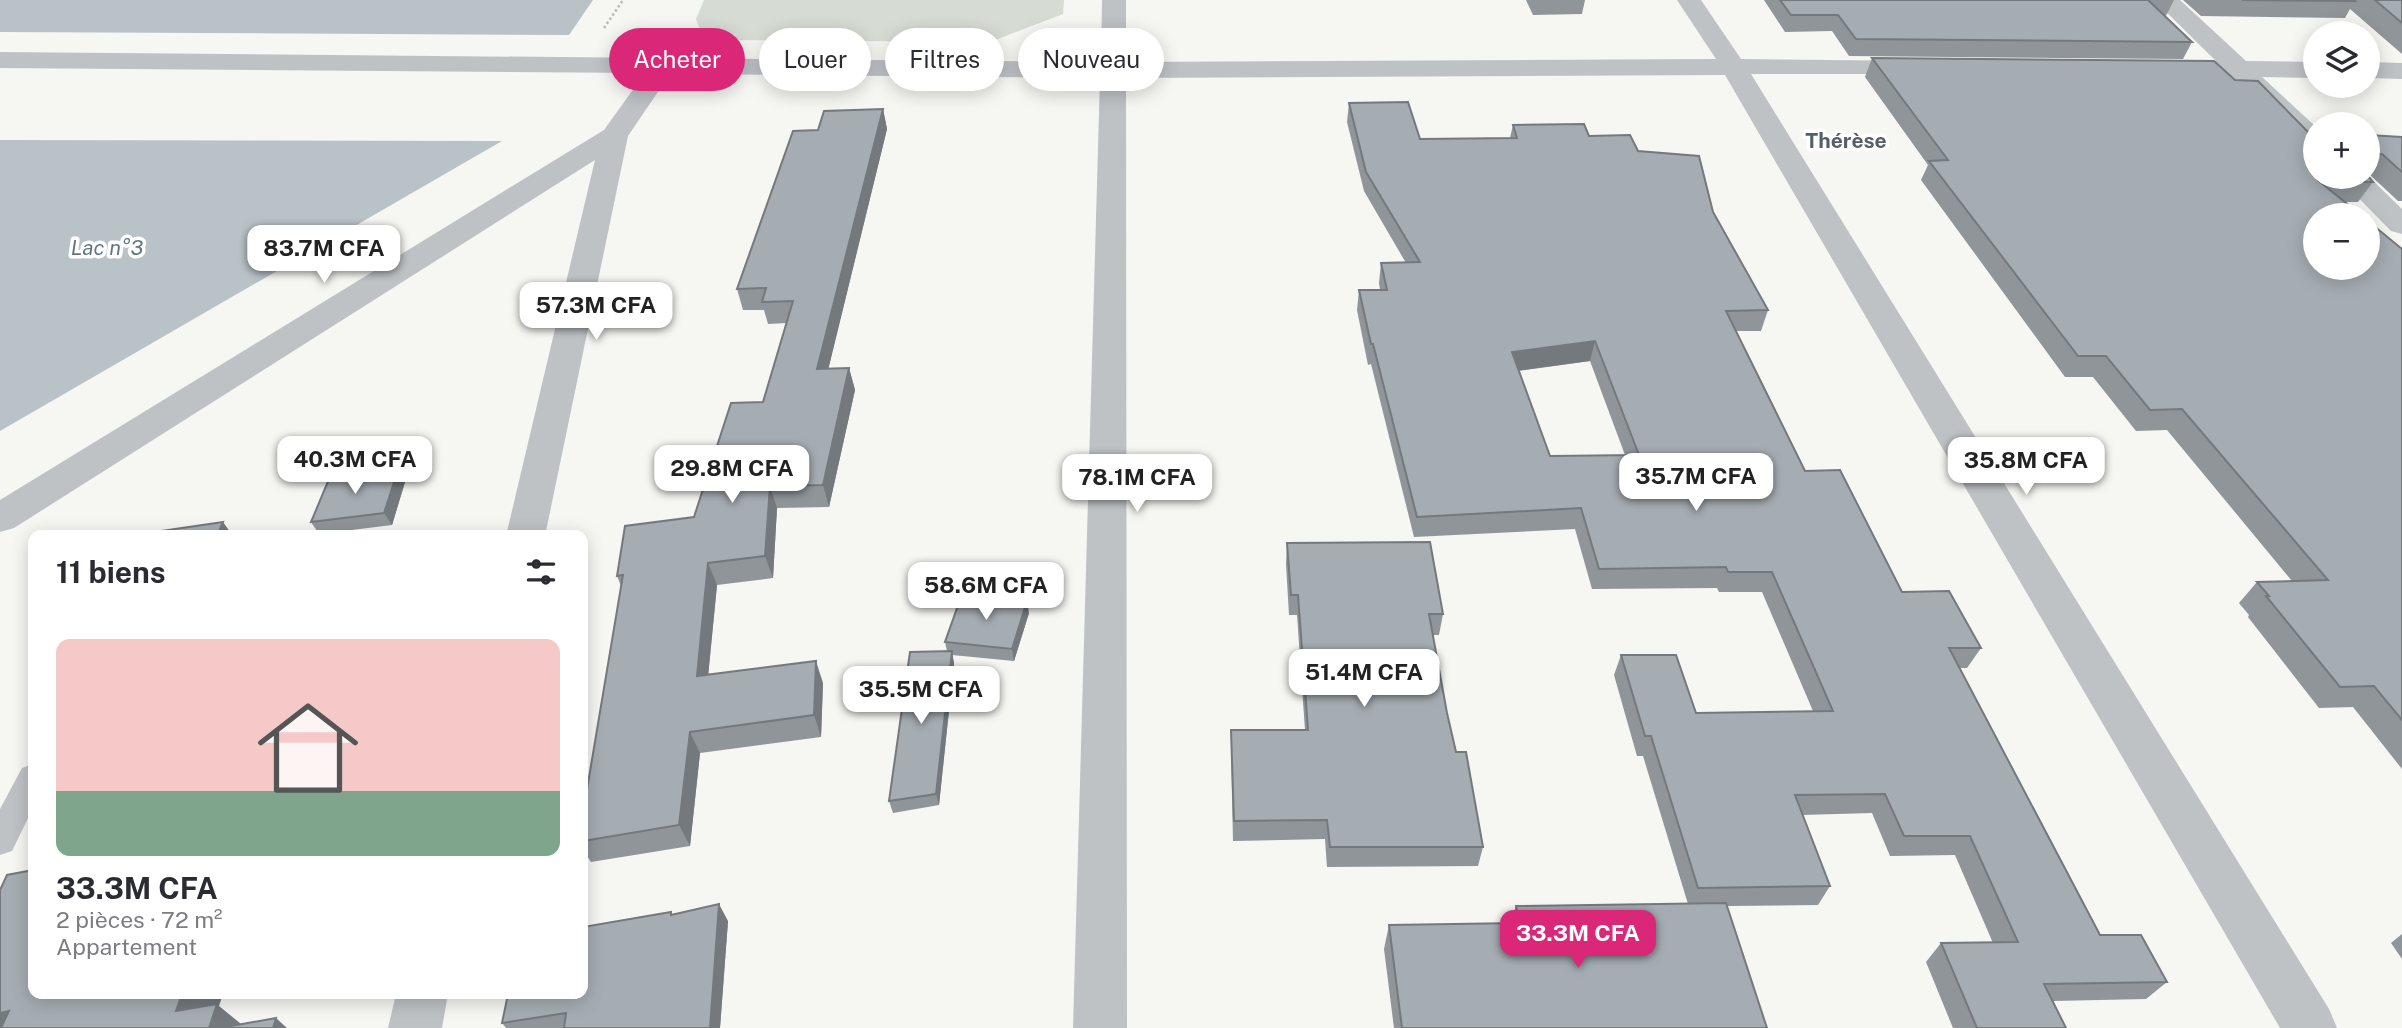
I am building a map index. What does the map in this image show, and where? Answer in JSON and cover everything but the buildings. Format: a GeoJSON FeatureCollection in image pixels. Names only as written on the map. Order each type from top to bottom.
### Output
{"type":"FeatureCollection","features":[{"type":"Feature","properties":{"kind":"street"},"geometry":{"type":"LineString","coordinates":[[1114,0],[1114,28]]}},
{"type":"Feature","properties":{"kind":"street"},"geometry":{"type":"LineString","coordinates":[[1689,0],[1732,65],[2310,1028]]}},
{"type":"Feature","properties":{"kind":"street"},"geometry":{"type":"LineString","coordinates":[[2166,0],[2303,129]]}},
{"type":"Feature","properties":{"kind":"street"},"geometry":{"type":"LineString","coordinates":[[0,60],[609,66]]}},
{"type":"Feature","properties":{"kind":"street"},"geometry":{"type":"LineString","coordinates":[[1164,70],[1938,66]]}},
{"type":"Feature","properties":{"kind":"street"},"geometry":{"type":"LineString","coordinates":[[745,67],[1018,69]]}},
{"type":"Feature","properties":{"kind":"street"},"geometry":{"type":"LineString","coordinates":[[2144,68],[2303,70]]}},
{"type":"Feature","properties":{"kind":"street"},"geometry":{"type":"LineString","coordinates":[[2380,70],[2402,71]]}},
{"type":"Feature","properties":{"kind":"street"},"geometry":{"type":"LineString","coordinates":[[526,530],[614,136],[646,91]]}},
{"type":"Feature","properties":{"kind":"street"},"geometry":{"type":"LineString","coordinates":[[1100,1028],[1114,91]]}},
{"type":"Feature","properties":{"kind":"street"},"geometry":{"type":"LineString","coordinates":[[0,518],[614,136]]}},
{"type":"Feature","properties":{"kind":"street"},"geometry":{"type":"LineString","coordinates":[[2364,189],[2402,225]]}},
{"type":"Feature","properties":{"kind":"street"},"geometry":{"type":"LineString","coordinates":[[415,1028],[421,999]]}},
{"type":"Feature","properties":{"kind":"lane"},"geometry":{"type":"LineString","coordinates":[[0,841],[28,787]]}},
{"type":"Feature","properties":{"kind":"shaded area"},"geometry":{"type":"Polygon","coordinates":[[[704,0],[1064,0],[1063,14],[1026,28],[1018,28],[1018,31],[1004,37],[1004,28],[885,28],[885,41],[871,41],[871,28],[759,28],[759,40],[745,40],[745,28],[699,28],[696,19],[704,0]]]}},
{"type":"Feature","properties":{"kind":"water"},"geometry":{"type":"Polygon","coordinates":[[[0,0],[593,0],[569,35],[0,32],[0,0]]]}},
{"type":"Feature","properties":{"kind":"water","name":"Lac n°3"},"geometry":{"type":"Polygon","coordinates":[[[0,140],[502,141],[0,431],[0,140]]]}},
{"type":"Feature","properties":{"kind":"district","name":"Thérèse"},"geometry":{"type":"Point","coordinates":[1846,140]}}]}
